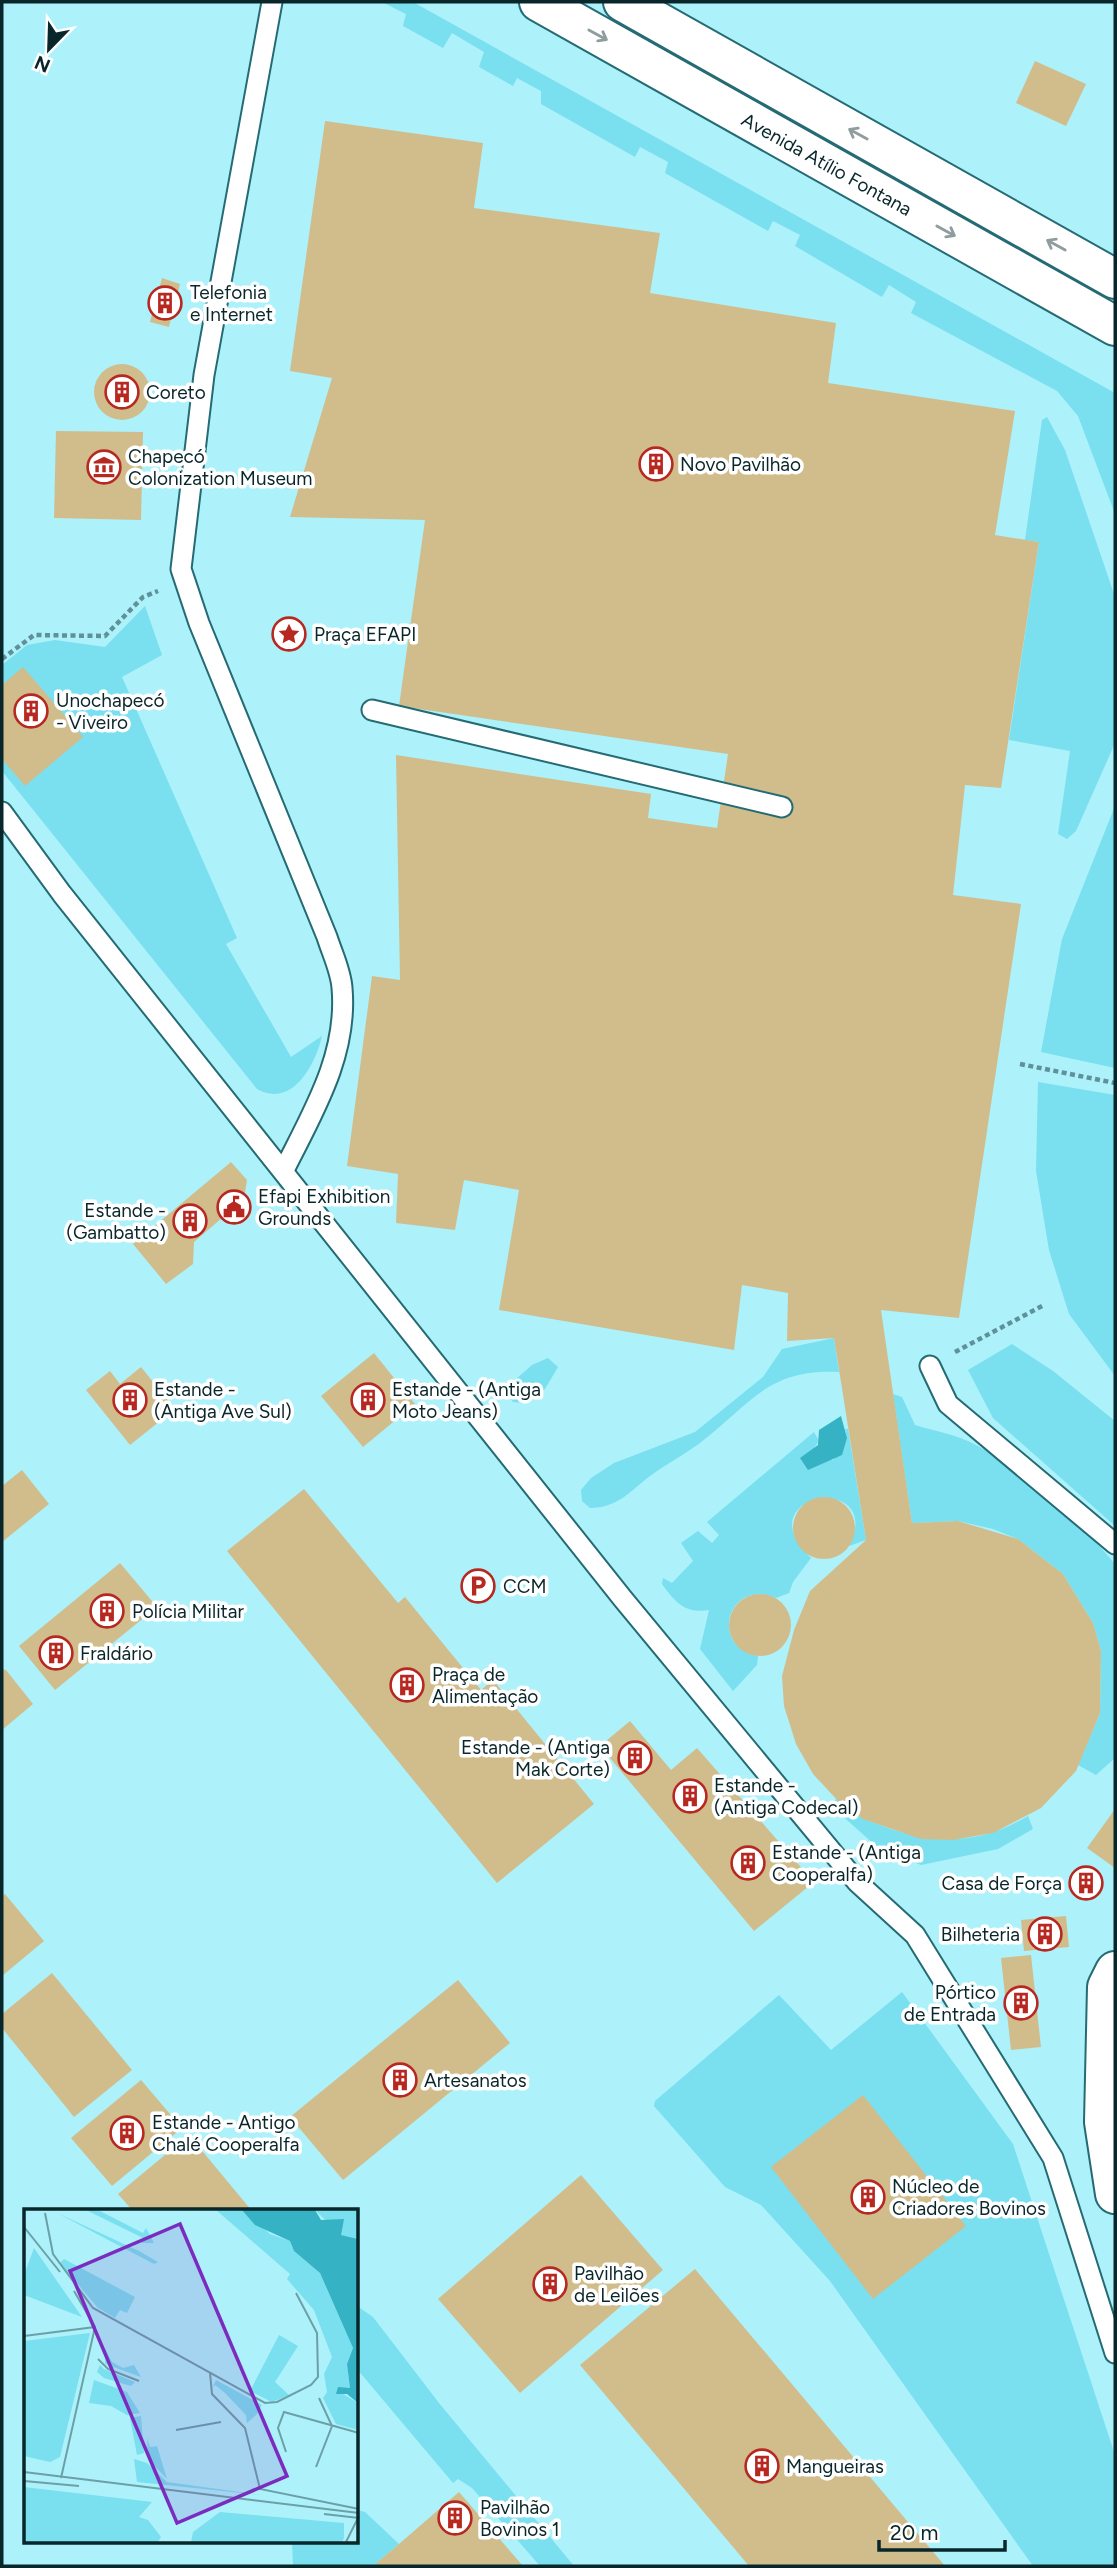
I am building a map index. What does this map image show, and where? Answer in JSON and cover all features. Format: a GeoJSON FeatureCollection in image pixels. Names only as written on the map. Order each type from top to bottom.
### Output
{"type":"FeatureCollection","features":[{"type":"Feature","properties":{"kind":"main road","name":"Avenida Atílio Fontana"},"geometry":{"type":"LineString","coordinates":[[539,2],[1115,326]]}},
{"type":"Feature","properties":{"kind":"main road"},"geometry":{"type":"LineString","coordinates":[[623,2],[1115,279]]}},
{"type":"Feature","properties":{"kind":"main road"},"geometry":{"type":"LineString","coordinates":[[1112,1982],[1104,2122],[1115,2194]]}},
{"type":"Feature","properties":{"kind":"lane"},"geometry":{"type":"LineString","coordinates":[[272,2],[204,375],[188,491],[181,569],[327,937],[342,986],[342,1034],[324,1088],[284,1170]]}},
{"type":"Feature","properties":{"kind":"lane"},"geometry":{"type":"LineString","coordinates":[[372,710],[782,807]]}},
{"type":"Feature","properties":{"kind":"lane"},"geometry":{"type":"LineString","coordinates":[[2,812],[62,894],[623,1599],[857,1882],[915,1936],[1053,2158],[1115,2353]]}},
{"type":"Feature","properties":{"kind":"lane"},"geometry":{"type":"LineString","coordinates":[[930,1366],[948,1404],[1115,1544]]}},
{"type":"Feature","properties":{"kind":"path"},"geometry":{"type":"LineString","coordinates":[[2,659],[34,635],[105,636],[143,597],[184,579]]}},
{"type":"Feature","properties":{"kind":"path"},"geometry":{"type":"LineString","coordinates":[[1020,1064],[1115,1083]]}},
{"type":"Feature","properties":{"kind":"path"},"geometry":{"type":"LineString","coordinates":[[930,1366],[1044,1305]]}},
{"type":"Feature","properties":{"kind":"shaded area"},"geometry":{"type":"Polygon","coordinates":[[[382,2],[413,2],[1115,393],[1115,514],[1078,416],[1057,391],[911,313],[916,302],[889,285],[882,297],[795,246],[800,235],[773,221],[768,231],[665,173],[668,162],[640,147],[635,157],[541,104],[541,91],[517,78],[513,86],[479,67],[484,52],[452,33],[443,48],[403,26],[406,14],[382,2]]]}},
{"type":"Feature","properties":{"kind":"shaded area"},"geometry":{"type":"Polygon","coordinates":[[[1047,417],[1065,450],[1115,597],[1115,743],[1076,831],[1067,839],[1058,834],[1070,751],[1009,740],[1039,542],[1025,540],[1042,420],[1047,417]]]}},
{"type":"Feature","properties":{"kind":"shaded area"},"geometry":{"type":"Polygon","coordinates":[[[145,606],[162,655],[122,677],[237,938],[226,944],[291,1057],[322,1036],[314,1058],[301,1080],[282,1093],[270,1094],[257,1089],[2,771],[2,665],[27,645],[55,640],[105,647],[145,606]]]}},
{"type":"Feature","properties":{"kind":"shaded area"},"geometry":{"type":"Polygon","coordinates":[[[1115,806],[1115,1068],[1041,1052],[1062,939],[1115,806]]]}},
{"type":"Feature","properties":{"kind":"shaded area"},"geometry":{"type":"Polygon","coordinates":[[[1038,1082],[1115,1095],[1115,1376],[1069,1314],[1049,1250],[1036,1171],[1038,1082]]]}},
{"type":"Feature","properties":{"kind":"shaded area"},"geometry":{"type":"Polygon","coordinates":[[[834,1338],[839,1372],[794,1376],[777,1383],[762,1391],[700,1443],[623,1498],[608,1505],[590,1508],[582,1501],[581,1490],[591,1478],[614,1463],[695,1432],[763,1377],[782,1349],[834,1338]]]}},
{"type":"Feature","properties":{"kind":"shaded area"},"geometry":{"type":"Polygon","coordinates":[[[1012,1344],[1053,1371],[1115,1421],[1115,1526],[993,1418],[968,1370],[1012,1344]]]}},
{"type":"Feature","properties":{"kind":"shaded area"},"geometry":{"type":"Polygon","coordinates":[[[548,1358],[558,1367],[545,1389],[526,1403],[513,1402],[505,1390],[507,1387],[532,1365],[548,1358]]]}},
{"type":"Feature","properties":{"kind":"shaded area"},"geometry":{"type":"Polygon","coordinates":[[[893,1394],[902,1397],[915,1425],[969,1442],[995,1456],[1033,1483],[1068,1514],[1115,1564],[1115,1758],[1096,1775],[1078,1765],[1100,1713],[1101,1651],[1093,1623],[1063,1574],[1018,1539],[993,1529],[958,1521],[912,1523],[893,1394]]]}},
{"type":"Feature","properties":{"kind":"shaded area"},"geometry":{"type":"Polygon","coordinates":[[[841,1416],[847,1438],[842,1455],[808,1470],[800,1458],[818,1445],[819,1430],[841,1416]]]}},
{"type":"Feature","properties":{"kind":"shaded area"},"geometry":{"type":"Polygon","coordinates":[[[845,1429],[848,1429],[866,1540],[849,1546],[855,1522],[849,1507],[835,1499],[818,1499],[803,1505],[793,1518],[794,1535],[811,1558],[793,1582],[789,1593],[776,1598],[759,1594],[746,1597],[736,1605],[730,1616],[729,1628],[733,1640],[742,1650],[758,1656],[757,1665],[733,1691],[700,1649],[709,1610],[693,1610],[681,1605],[662,1584],[663,1578],[672,1583],[693,1561],[681,1543],[698,1531],[712,1543],[719,1535],[707,1522],[814,1432],[819,1441],[814,1448],[810,1469],[826,1459],[833,1460],[847,1438],[845,1429]]]}},
{"type":"Feature","properties":{"kind":"shaded area"},"geometry":{"type":"Polygon","coordinates":[[[837,1799],[867,1820],[906,1834],[924,1837],[976,1837],[1028,1816],[1033,1829],[998,1849],[921,1865],[876,1846],[828,1803],[837,1799]]]}},
{"type":"Feature","properties":{"kind":"shaded area"},"geometry":{"type":"Polygon","coordinates":[[[902,1992],[1013,2144],[1115,2455],[1115,2566],[1033,2566],[830,2281],[761,2205],[725,2187],[654,2106],[655,2101],[779,1995],[831,2050],[902,1992]]]}},
{"type":"Feature","properties":{"kind":"shaded area"},"geometry":{"type":"Polygon","coordinates":[[[359,2307],[373,2317],[439,2403],[574,2566],[540,2566],[472,2488],[458,2479],[453,2483],[359,2371],[359,2307]]]}},
{"type":"Feature","properties":{"kind":"shaded area"},"geometry":{"type":"Polygon","coordinates":[[[359,2510],[365,2512],[399,2544],[373,2566],[293,2566],[292,2544],[359,2544],[359,2510]]]}},
{"type":"Feature","properties":{"kind":"building"},"geometry":{"type":"Polygon","coordinates":[[[1035,61],[1086,84],[1066,126],[1016,103],[1035,61]]]}},
{"type":"Feature","properties":{"kind":"building"},"geometry":{"type":"Polygon","coordinates":[[[325,121],[483,143],[474,208],[660,233],[650,293],[836,323],[828,383],[1015,411],[995,535],[1039,542],[1001,788],[965,785],[953,895],[1021,904],[959,1318],[881,1310],[912,1523],[958,1521],[1018,1539],[1063,1574],[1093,1623],[1101,1651],[1100,1713],[1076,1771],[1041,1808],[993,1833],[953,1840],[921,1839],[863,1819],[840,1803],[813,1774],[796,1744],[784,1706],[782,1676],[794,1630],[810,1591],[866,1540],[834,1338],[787,1341],[788,1293],[742,1285],[734,1350],[499,1310],[519,1190],[464,1180],[455,1230],[396,1223],[398,1174],[347,1166],[372,976],[400,980],[396,755],[651,794],[648,818],[717,828],[728,754],[399,706],[425,520],[290,517],[332,378],[290,371],[325,121]]]}},
{"type":"Feature","properties":{"kind":"building","name":"Telefonia e Internet"},"geometry":{"type":"Polygon","coordinates":[[[162,278],[180,284],[169,327],[150,322],[162,278]]]}},
{"type":"Feature","properties":{"kind":"building","name":"Coreto"},"geometry":{"type":"Polygon","coordinates":[[[122,364],[133,366],[142,372],[148,381],[148,403],[142,412],[133,418],[122,420],[111,418],[102,412],[96,403],[94,392],[96,381],[102,372],[111,366],[122,364]]]}},
{"type":"Feature","properties":{"kind":"building"},"geometry":{"type":"Polygon","coordinates":[[[56,431],[143,432],[141,520],[54,518],[56,431]]]}},
{"type":"Feature","properties":{"kind":"building","name":"Unochapecó - Viveiro"},"geometry":{"type":"Polygon","coordinates":[[[23,667],[83,737],[25,786],[2,759],[2,685],[23,667]]]}},
{"type":"Feature","properties":{"kind":"building","name":"Estande - (Gambatto)"},"geometry":{"type":"Polygon","coordinates":[[[231,1162],[247,1180],[244,1199],[194,1242],[193,1264],[166,1284],[133,1244],[231,1162]]]}},
{"type":"Feature","properties":{"kind":"building","name":"Estande - (Antiga Moto Jeans)"},"geometry":{"type":"Polygon","coordinates":[[[374,1353],[415,1404],[363,1447],[321,1396],[374,1353]]]}},
{"type":"Feature","properties":{"kind":"building","name":"Estande - (Antiga Ave Sul)"},"geometry":{"type":"Polygon","coordinates":[[[141,1367],[175,1409],[130,1445],[86,1390],[110,1371],[120,1384],[141,1367]]]}},
{"type":"Feature","properties":{"kind":"building"},"geometry":{"type":"Polygon","coordinates":[[[22,1470],[49,1504],[2,1542],[2,1486],[22,1470]]]}},
{"type":"Feature","properties":{"kind":"building","name":"Praça de Alimentação"},"geometry":{"type":"Polygon","coordinates":[[[304,1489],[398,1603],[405,1597],[481,1690],[493,1680],[594,1804],[497,1883],[227,1551],[304,1489]]]}},
{"type":"Feature","properties":{"kind":"building"},"geometry":{"type":"Polygon","coordinates":[[[824,1497],[836,1499],[846,1506],[853,1516],[853,1540],[846,1550],[836,1557],[824,1559],[812,1557],[802,1550],[795,1540],[793,1528],[795,1516],[802,1506],[812,1499],[824,1497]]]}},
{"type":"Feature","properties":{"kind":"building","name":"Polícia Militar"},"geometry":{"type":"Polygon","coordinates":[[[120,1563],[157,1607],[55,1690],[19,1646],[120,1563]]]}},
{"type":"Feature","properties":{"kind":"building"},"geometry":{"type":"Polygon","coordinates":[[[760,1594],[772,1596],[782,1603],[789,1613],[789,1637],[782,1647],[772,1654],[760,1656],[748,1654],[738,1647],[731,1637],[729,1625],[731,1613],[738,1603],[748,1596],[760,1594]]]}},
{"type":"Feature","properties":{"kind":"building"},"geometry":{"type":"Polygon","coordinates":[[[2,1669],[6,1670],[33,1704],[2,1730],[2,1669]]]}},
{"type":"Feature","properties":{"kind":"building"},"geometry":{"type":"Polygon","coordinates":[[[630,1721],[671,1770],[697,1748],[814,1882],[754,1931],[600,1746],[630,1721]]]}},
{"type":"Feature","properties":{"kind":"building"},"geometry":{"type":"Polygon","coordinates":[[[1115,1809],[1115,1868],[1087,1848],[1115,1809]]]}},
{"type":"Feature","properties":{"kind":"building","name":"Casa de Força"},"geometry":{"type":"Polygon","coordinates":[[[1081,1867],[1103,1880],[1090,1900],[1068,1887],[1081,1867]]]}},
{"type":"Feature","properties":{"kind":"building"},"geometry":{"type":"Polygon","coordinates":[[[5,1894],[44,1941],[2,1976],[2,1896],[5,1894]]]}},
{"type":"Feature","properties":{"kind":"building","name":"Bilheteria"},"geometry":{"type":"Polygon","coordinates":[[[1066,1916],[1069,1947],[1024,1951],[1021,1920],[1066,1916]]]}},
{"type":"Feature","properties":{"kind":"building","name":"Pórtico de Entrada"},"geometry":{"type":"Polygon","coordinates":[[[1031,1955],[1041,2047],[1011,2050],[1001,1958],[1031,1955]]]}},
{"type":"Feature","properties":{"kind":"building"},"geometry":{"type":"Polygon","coordinates":[[[52,1973],[132,2070],[74,2117],[2,2028],[2,2014],[52,1973]]]}},
{"type":"Feature","properties":{"kind":"building","name":"Artesanatos"},"geometry":{"type":"Polygon","coordinates":[[[458,1980],[510,2043],[343,2180],[290,2117],[458,1980]]]}},
{"type":"Feature","properties":{"kind":"building","name":"Estande - Antigo Chalé Cooperalfa"},"geometry":{"type":"Polygon","coordinates":[[[141,2080],[182,2128],[112,2186],[71,2138],[141,2080]]]}},
{"type":"Feature","properties":{"kind":"building","name":"Núcleo de Criadores Bovinos"},"geometry":{"type":"Polygon","coordinates":[[[863,2095],[966,2226],[873,2299],[771,2167],[863,2095]]]}},
{"type":"Feature","properties":{"kind":"building"},"geometry":{"type":"Polygon","coordinates":[[[189,2135],[250,2209],[131,2209],[118,2194],[189,2135]]]}},
{"type":"Feature","properties":{"kind":"building","name":"Pavilhão de Leilões"},"geometry":{"type":"Polygon","coordinates":[[[581,2175],[663,2270],[520,2393],[438,2299],[581,2175]]]}},
{"type":"Feature","properties":{"kind":"building","name":"Mangueiras"},"geometry":{"type":"Polygon","coordinates":[[[695,2269],[945,2566],[749,2566],[580,2365],[695,2269]]]}},
{"type":"Feature","properties":{"kind":"building","name":"Pavilhão Bovinos 1"},"geometry":{"type":"Polygon","coordinates":[[[459,2492],[523,2566],[373,2566],[399,2544],[459,2492]]]}},
{"type":"Feature","properties":{"kind":"place","name":"Telefonia e Internet"},"geometry":{"type":"Point","coordinates":[165,303]}},
{"type":"Feature","properties":{"kind":"place","name":"Coreto"},"geometry":{"type":"Point","coordinates":[122,392]}},
{"type":"Feature","properties":{"kind":"place","name":"Novo Pavilhão"},"geometry":{"type":"Point","coordinates":[656,464]}},
{"type":"Feature","properties":{"kind":"place","name":"Chapecó Colonization Museum"},"geometry":{"type":"Point","coordinates":[104,467]}},
{"type":"Feature","properties":{"kind":"place","name":"Praça EFAPI"},"geometry":{"type":"Point","coordinates":[289,634]}},
{"type":"Feature","properties":{"kind":"place","name":"Unochapecó - Viveiro"},"geometry":{"type":"Point","coordinates":[31,711]}},
{"type":"Feature","properties":{"kind":"place","name":"Efapi Exhibition Grounds"},"geometry":{"type":"Point","coordinates":[234,1207]}},
{"type":"Feature","properties":{"kind":"place","name":"Estande - (Gambatto)"},"geometry":{"type":"Point","coordinates":[190,1221]}},
{"type":"Feature","properties":{"kind":"place","name":"Estande - (Antiga Ave Sul)"},"geometry":{"type":"Point","coordinates":[130,1400]}},
{"type":"Feature","properties":{"kind":"place","name":"Estande - (Antiga Moto Jeans)"},"geometry":{"type":"Point","coordinates":[368,1400]}},
{"type":"Feature","properties":{"kind":"place","name":"CCM"},"geometry":{"type":"Point","coordinates":[478,1586]}},
{"type":"Feature","properties":{"kind":"place","name":"Polícia Militar"},"geometry":{"type":"Point","coordinates":[107,1611]}},
{"type":"Feature","properties":{"kind":"place","name":"Fraldário"},"geometry":{"type":"Point","coordinates":[56,1653]}},
{"type":"Feature","properties":{"kind":"place","name":"Praça de Alimentação"},"geometry":{"type":"Point","coordinates":[407,1685]}},
{"type":"Feature","properties":{"kind":"place","name":"Estande - (Antiga Mak Corte)"},"geometry":{"type":"Point","coordinates":[635,1758]}},
{"type":"Feature","properties":{"kind":"place","name":"Estande - (Antiga Codecal)"},"geometry":{"type":"Point","coordinates":[690,1796]}},
{"type":"Feature","properties":{"kind":"place","name":"Estande - (Antiga Cooperalfa)"},"geometry":{"type":"Point","coordinates":[748,1863]}},
{"type":"Feature","properties":{"kind":"place","name":"Casa de Força"},"geometry":{"type":"Point","coordinates":[1086,1883]}},
{"type":"Feature","properties":{"kind":"place","name":"Bilheteria"},"geometry":{"type":"Point","coordinates":[1045,1934]}},
{"type":"Feature","properties":{"kind":"place","name":"Pórtico de Entrada"},"geometry":{"type":"Point","coordinates":[1021,2003]}},
{"type":"Feature","properties":{"kind":"place","name":"Artesanatos"},"geometry":{"type":"Point","coordinates":[400,2080]}},
{"type":"Feature","properties":{"kind":"place","name":"Estande - Antigo Chalé Cooperalfa"},"geometry":{"type":"Point","coordinates":[127,2133]}},
{"type":"Feature","properties":{"kind":"place","name":"Núcleo de Criadores Bovinos"},"geometry":{"type":"Point","coordinates":[868,2197]}},
{"type":"Feature","properties":{"kind":"place","name":"Pavilhão de Leilões"},"geometry":{"type":"Point","coordinates":[550,2284]}},
{"type":"Feature","properties":{"kind":"place","name":"Mangueiras"},"geometry":{"type":"Point","coordinates":[762,2466]}},
{"type":"Feature","properties":{"kind":"place","name":"Pavilhão Bovinos 1"},"geometry":{"type":"Point","coordinates":[455,2518]}}]}
